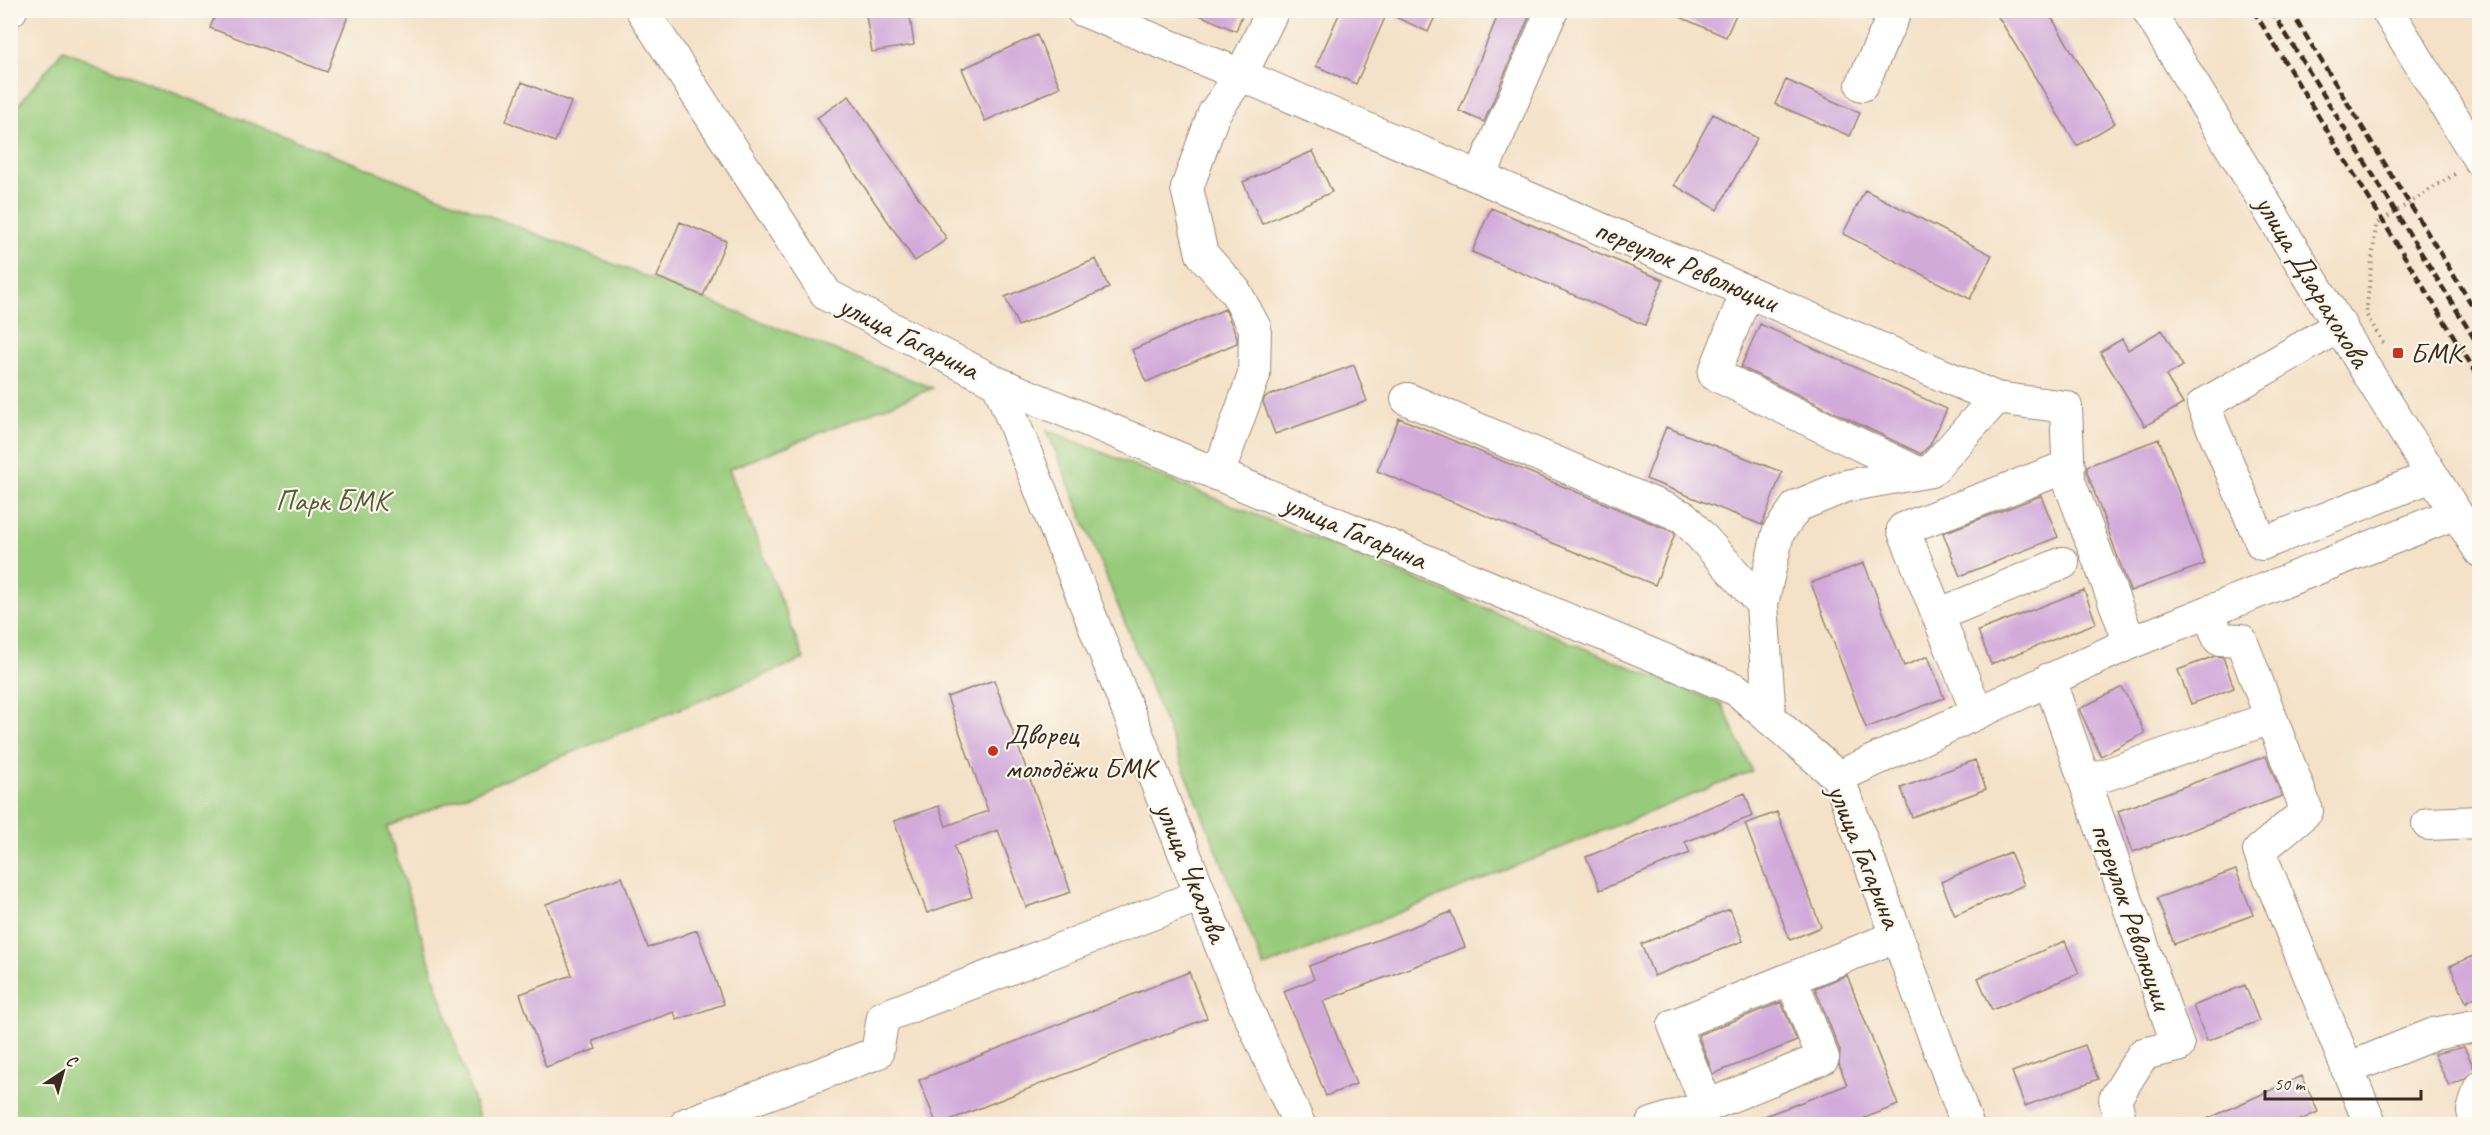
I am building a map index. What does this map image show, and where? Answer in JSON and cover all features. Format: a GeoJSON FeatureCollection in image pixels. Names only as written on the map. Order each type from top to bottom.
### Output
{"type":"FeatureCollection","features":[{"type":"Feature","properties":{"kind":"street","name":"улица Гагарина"},"geometry":{"type":"LineString","coordinates":[[642,10],[827,295],[998,383],[1737,690],[1838,777],[1967,1125]]}},
{"type":"Feature","properties":{"kind":"street","name":"переулок Революции"},"geometry":{"type":"LineString","coordinates":[[1082,10],[1241,75],[1996,398],[2066,407],[2069,481],[2130,643]]}},
{"type":"Feature","properties":{"kind":"street"},"geometry":{"type":"LineString","coordinates":[[1218,475],[1254,375],[1255,328],[1235,291],[1202,254],[1187,188],[1214,113],[1241,75],[1273,10]]}},
{"type":"Feature","properties":{"kind":"street"},"geometry":{"type":"LineString","coordinates":[[1480,177],[1552,10]]}},
{"type":"Feature","properties":{"kind":"street"},"geometry":{"type":"LineString","coordinates":[[1862,85],[1896,10]]}},
{"type":"Feature","properties":{"kind":"street","name":"улица Дзарахохова"},"geometry":{"type":"LineString","coordinates":[[2148,10],[2480,551]]}},
{"type":"Feature","properties":{"kind":"street"},"geometry":{"type":"LineString","coordinates":[[2388,10],[2480,161]]}},
{"type":"Feature","properties":{"kind":"street"},"geometry":{"type":"LineString","coordinates":[[1747,291],[1713,374],[1918,473]]}},
{"type":"Feature","properties":{"kind":"street"},"geometry":{"type":"LineString","coordinates":[[2341,326],[2203,405],[2262,544],[2432,476]]}},
{"type":"Feature","properties":{"kind":"street","name":"улица Чкалова"},"geometry":{"type":"LineString","coordinates":[[998,383],[1241,996],[1299,1125]]}},
{"type":"Feature","properties":{"kind":"street"},"geometry":{"type":"LineString","coordinates":[[1770,719],[1762,604],[1778,533],[1797,506],[1846,486],[1931,471],[1996,398]]}},
{"type":"Feature","properties":{"kind":"street"},"geometry":{"type":"LineString","coordinates":[[1407,399],[1684,517],[1762,604]]}},
{"type":"Feature","properties":{"kind":"street"},"geometry":{"type":"LineString","coordinates":[[1977,712],[1903,529],[2069,466]]}},
{"type":"Feature","properties":{"kind":"street"},"geometry":{"type":"LineString","coordinates":[[1838,777],[2130,643],[2456,513]]}},
{"type":"Feature","properties":{"kind":"street"},"geometry":{"type":"LineString","coordinates":[[1938,615],[2063,563]]}},
{"type":"Feature","properties":{"kind":"street"},"geometry":{"type":"LineString","coordinates":[[2208,612],[2219,639],[2241,640],[2307,811],[2259,850],[2370,1125]]}},
{"type":"Feature","properties":{"kind":"street","name":"переулок Революции"},"geometry":{"type":"LineString","coordinates":[[2049,679],[2178,1046],[2144,1054],[2115,1099],[2121,1124]]}},
{"type":"Feature","properties":{"kind":"street"},"geometry":{"type":"LineString","coordinates":[[2085,782],[2271,718]]}},
{"type":"Feature","properties":{"kind":"street"},"geometry":{"type":"LineString","coordinates":[[2428,824],[2480,822]]}},
{"type":"Feature","properties":{"kind":"street"},"geometry":{"type":"LineString","coordinates":[[686,1125],[877,1053],[883,1017],[1201,895]]}},
{"type":"Feature","properties":{"kind":"street"},"geometry":{"type":"LineString","coordinates":[[1707,1106],[1674,1025],[1897,936]]}},
{"type":"Feature","properties":{"kind":"street"},"geometry":{"type":"LineString","coordinates":[[1652,1125],[1707,1106],[1823,1058],[1791,978]]}},
{"type":"Feature","properties":{"kind":"street"},"geometry":{"type":"LineString","coordinates":[[2347,1070],[2434,1034],[2480,1025]]}},
{"type":"Feature","properties":{"kind":"street"},"geometry":{"type":"LineString","coordinates":[[2476,1125],[2474,1111],[2480,1087]]}},
{"type":"Feature","properties":{"kind":"path"},"geometry":{"type":"LineString","coordinates":[[2387,351],[2366,314],[2376,224],[2435,187]]}},
{"type":"Feature","properties":{"kind":"green space","name":"Парк БМК"},"geometry":{"type":"Polygon","coordinates":[[[63,50],[933,388],[729,469],[804,659],[387,827],[481,1124],[11,1124],[10,115],[63,50]]]}},
{"type":"Feature","properties":{"kind":"green space"},"geometry":{"type":"Polygon","coordinates":[[[1047,430],[1722,704],[1752,771],[1264,967],[1047,430]]]}},
{"type":"Feature","properties":{"kind":"building"},"geometry":{"type":"Polygon","coordinates":[[[217,10],[333,10],[348,16],[327,72],[210,28],[217,10]]]}},
{"type":"Feature","properties":{"kind":"building"},"geometry":{"type":"Polygon","coordinates":[[[865,10],[909,10],[914,45],[872,52],[865,10]]]}},
{"type":"Feature","properties":{"kind":"building"},"geometry":{"type":"Polygon","coordinates":[[[1188,10],[1244,10],[1236,31],[1188,10]]]}},
{"type":"Feature","properties":{"kind":"building"},"geometry":{"type":"Polygon","coordinates":[[[1341,10],[1438,10],[1428,32],[1387,13],[1356,84],[1316,66],[1341,10]]]}},
{"type":"Feature","properties":{"kind":"building"},"geometry":{"type":"Polygon","coordinates":[[[1500,10],[1532,10],[1484,122],[1459,111],[1500,10]]]}},
{"type":"Feature","properties":{"kind":"building"},"geometry":{"type":"Polygon","coordinates":[[[1664,10],[1738,10],[1726,37],[1664,10]]]}},
{"type":"Feature","properties":{"kind":"building"},"geometry":{"type":"Polygon","coordinates":[[[1994,10],[2047,10],[2115,123],[2077,146],[1994,10]]]}},
{"type":"Feature","properties":{"kind":"building"},"geometry":{"type":"Polygon","coordinates":[[[1037,35],[1060,87],[985,121],[962,69],[1037,35]]]}},
{"type":"Feature","properties":{"kind":"building"},"geometry":{"type":"Polygon","coordinates":[[[1786,80],[1860,113],[1850,136],[1775,104],[1786,80]]]}},
{"type":"Feature","properties":{"kind":"building"},"geometry":{"type":"Polygon","coordinates":[[[522,82],[571,102],[555,142],[506,121],[522,82]]]}},
{"type":"Feature","properties":{"kind":"building"},"geometry":{"type":"Polygon","coordinates":[[[849,96],[947,239],[915,261],[817,118],[849,96]]]}},
{"type":"Feature","properties":{"kind":"building"},"geometry":{"type":"Polygon","coordinates":[[[1713,114],[1757,138],[1717,210],[1674,185],[1713,114]]]}},
{"type":"Feature","properties":{"kind":"building"},"geometry":{"type":"Polygon","coordinates":[[[1313,151],[1332,192],[1262,224],[1243,182],[1313,151]]]}},
{"type":"Feature","properties":{"kind":"building"},"geometry":{"type":"Polygon","coordinates":[[[1865,190],[1992,255],[1970,299],[1843,234],[1865,190]]]}},
{"type":"Feature","properties":{"kind":"building"},"geometry":{"type":"Polygon","coordinates":[[[1491,208],[1663,280],[1645,325],[1472,252],[1491,208]]]}},
{"type":"Feature","properties":{"kind":"building"},"geometry":{"type":"Polygon","coordinates":[[[680,222],[726,241],[703,296],[657,277],[680,222]]]}},
{"type":"Feature","properties":{"kind":"building"},"geometry":{"type":"Polygon","coordinates":[[[1096,259],[1109,288],[1018,326],[1005,297],[1096,259]]]}},
{"type":"Feature","properties":{"kind":"building"},"geometry":{"type":"Polygon","coordinates":[[[1225,309],[1237,337],[1237,343],[1146,382],[1132,350],[1225,309]]]}},
{"type":"Feature","properties":{"kind":"building"},"geometry":{"type":"Polygon","coordinates":[[[1760,324],[1947,409],[1930,445],[1921,454],[1741,367],[1760,324]]]}},
{"type":"Feature","properties":{"kind":"building"},"geometry":{"type":"Polygon","coordinates":[[[2162,330],[2183,366],[2166,376],[2183,404],[2145,426],[2100,352],[2122,339],[2128,350],[2162,330]]]}},
{"type":"Feature","properties":{"kind":"building"},"geometry":{"type":"Polygon","coordinates":[[[1354,365],[1367,401],[1275,434],[1263,402],[1265,397],[1354,365]]]}},
{"type":"Feature","properties":{"kind":"building"},"geometry":{"type":"Polygon","coordinates":[[[1399,418],[1673,532],[1675,534],[1655,585],[1377,471],[1399,418]]]}},
{"type":"Feature","properties":{"kind":"building"},"geometry":{"type":"Polygon","coordinates":[[[1666,427],[1782,472],[1762,525],[1646,479],[1666,427]]]}},
{"type":"Feature","properties":{"kind":"building"},"geometry":{"type":"Polygon","coordinates":[[[2159,439],[2205,564],[2130,591],[2087,472],[2087,466],[2159,439]]]}},
{"type":"Feature","properties":{"kind":"building"},"geometry":{"type":"Polygon","coordinates":[[[2041,496],[2058,537],[1960,576],[1943,533],[2041,496]]]}},
{"type":"Feature","properties":{"kind":"building"},"geometry":{"type":"Polygon","coordinates":[[[1864,563],[1904,666],[1928,656],[1944,698],[1866,728],[1811,583],[1864,563]]]}},
{"type":"Feature","properties":{"kind":"building"},"geometry":{"type":"Polygon","coordinates":[[[2084,590],[2096,623],[1991,664],[1978,631],[2084,590]]]}},
{"type":"Feature","properties":{"kind":"building"},"geometry":{"type":"Polygon","coordinates":[[[2215,656],[2223,657],[2234,688],[2191,704],[2178,670],[2215,656]]]}},
{"type":"Feature","properties":{"kind":"building","name":"Дворец молодёжи БМК"},"geometry":{"type":"Polygon","coordinates":[[[994,680],[1071,892],[1026,907],[998,830],[954,846],[972,897],[927,913],[894,821],[939,806],[946,826],[988,811],[947,697],[994,680]]]}},
{"type":"Feature","properties":{"kind":"building"},"geometry":{"type":"Polygon","coordinates":[[[2122,687],[2145,733],[2101,756],[2079,709],[2122,687]]]}},
{"type":"Feature","properties":{"kind":"building"},"geometry":{"type":"Polygon","coordinates":[[[2266,756],[2282,796],[2133,852],[2118,811],[2266,756]]]}},
{"type":"Feature","properties":{"kind":"building"},"geometry":{"type":"Polygon","coordinates":[[[1975,760],[1986,789],[1912,817],[1901,788],[1975,760]]]}},
{"type":"Feature","properties":{"kind":"building"},"geometry":{"type":"Polygon","coordinates":[[[1745,793],[1753,816],[1685,842],[1690,853],[1600,890],[1586,857],[1745,793]]]}},
{"type":"Feature","properties":{"kind":"building"},"geometry":{"type":"Polygon","coordinates":[[[1777,812],[1821,927],[1790,940],[1745,824],[1777,812]]]}},
{"type":"Feature","properties":{"kind":"building"},"geometry":{"type":"Polygon","coordinates":[[[2010,852],[2024,885],[1955,915],[1941,882],[2010,852]]]}},
{"type":"Feature","properties":{"kind":"building"},"geometry":{"type":"Polygon","coordinates":[[[2236,870],[2253,915],[2174,944],[2157,898],[2236,870]]]}},
{"type":"Feature","properties":{"kind":"building"},"geometry":{"type":"Polygon","coordinates":[[[622,877],[648,948],[697,930],[724,1004],[677,1020],[674,1012],[593,1041],[596,1049],[546,1067],[520,994],[572,975],[546,904],[622,877]]]}},
{"type":"Feature","properties":{"kind":"building"},"geometry":{"type":"Polygon","coordinates":[[[1730,909],[1743,941],[1654,976],[1641,944],[1730,909]]]}},
{"type":"Feature","properties":{"kind":"building"},"geometry":{"type":"Polygon","coordinates":[[[1451,912],[1465,947],[1323,1001],[1356,1084],[1326,1096],[1284,991],[1314,979],[1309,966],[1451,912]]]}},
{"type":"Feature","properties":{"kind":"building"},"geometry":{"type":"Polygon","coordinates":[[[2065,941],[2079,973],[1992,1010],[1978,978],[2065,941]]]}},
{"type":"Feature","properties":{"kind":"building"},"geometry":{"type":"Polygon","coordinates":[[[2480,953],[2480,995],[2466,1002],[2450,966],[2480,953]]]}},
{"type":"Feature","properties":{"kind":"building"},"geometry":{"type":"Polygon","coordinates":[[[1189,972],[1207,1018],[937,1125],[919,1080],[1189,972]]]}},
{"type":"Feature","properties":{"kind":"building"},"geometry":{"type":"Polygon","coordinates":[[[1847,975],[1898,1105],[1847,1125],[1746,1125],[1746,1123],[1847,1085],[1839,1064],[1840,1051],[1815,988],[1847,975]]]}},
{"type":"Feature","properties":{"kind":"building"},"geometry":{"type":"Polygon","coordinates":[[[2245,985],[2259,1021],[2207,1041],[2193,1006],[2245,985]]]}},
{"type":"Feature","properties":{"kind":"building"},"geometry":{"type":"Polygon","coordinates":[[[1781,1002],[1797,1041],[1713,1074],[1698,1035],[1781,1002]]]}},
{"type":"Feature","properties":{"kind":"building"},"geometry":{"type":"Polygon","coordinates":[[[2085,1045],[2098,1079],[2025,1106],[2012,1072],[2085,1045]]]}},
{"type":"Feature","properties":{"kind":"building"},"geometry":{"type":"Polygon","coordinates":[[[2464,1047],[2475,1070],[2464,1079],[2449,1086],[2434,1054],[2464,1047]]]}},
{"type":"Feature","properties":{"kind":"building"},"geometry":{"type":"Polygon","coordinates":[[[2302,1076],[2318,1112],[2290,1125],[2194,1125],[2302,1076]]]}},
{"type":"Feature","properties":{"kind":"railway"},"geometry":{"type":"LineString","coordinates":[[2253,10],[2480,379]]}},
{"type":"Feature","properties":{"kind":"railway"},"geometry":{"type":"LineString","coordinates":[[2271,10],[2480,348]]}},
{"type":"Feature","properties":{"kind":"railway"},"geometry":{"type":"LineString","coordinates":[[2290,10],[2480,318]]}},
{"type":"Feature","properties":{"kind":"place","name":"БМК"},"geometry":{"type":"Point","coordinates":[2398,353]}},
{"type":"Feature","properties":{"kind":"place","name":"Дворец молодёжи БМК"},"geometry":{"type":"Point","coordinates":[993,751]}}]}
